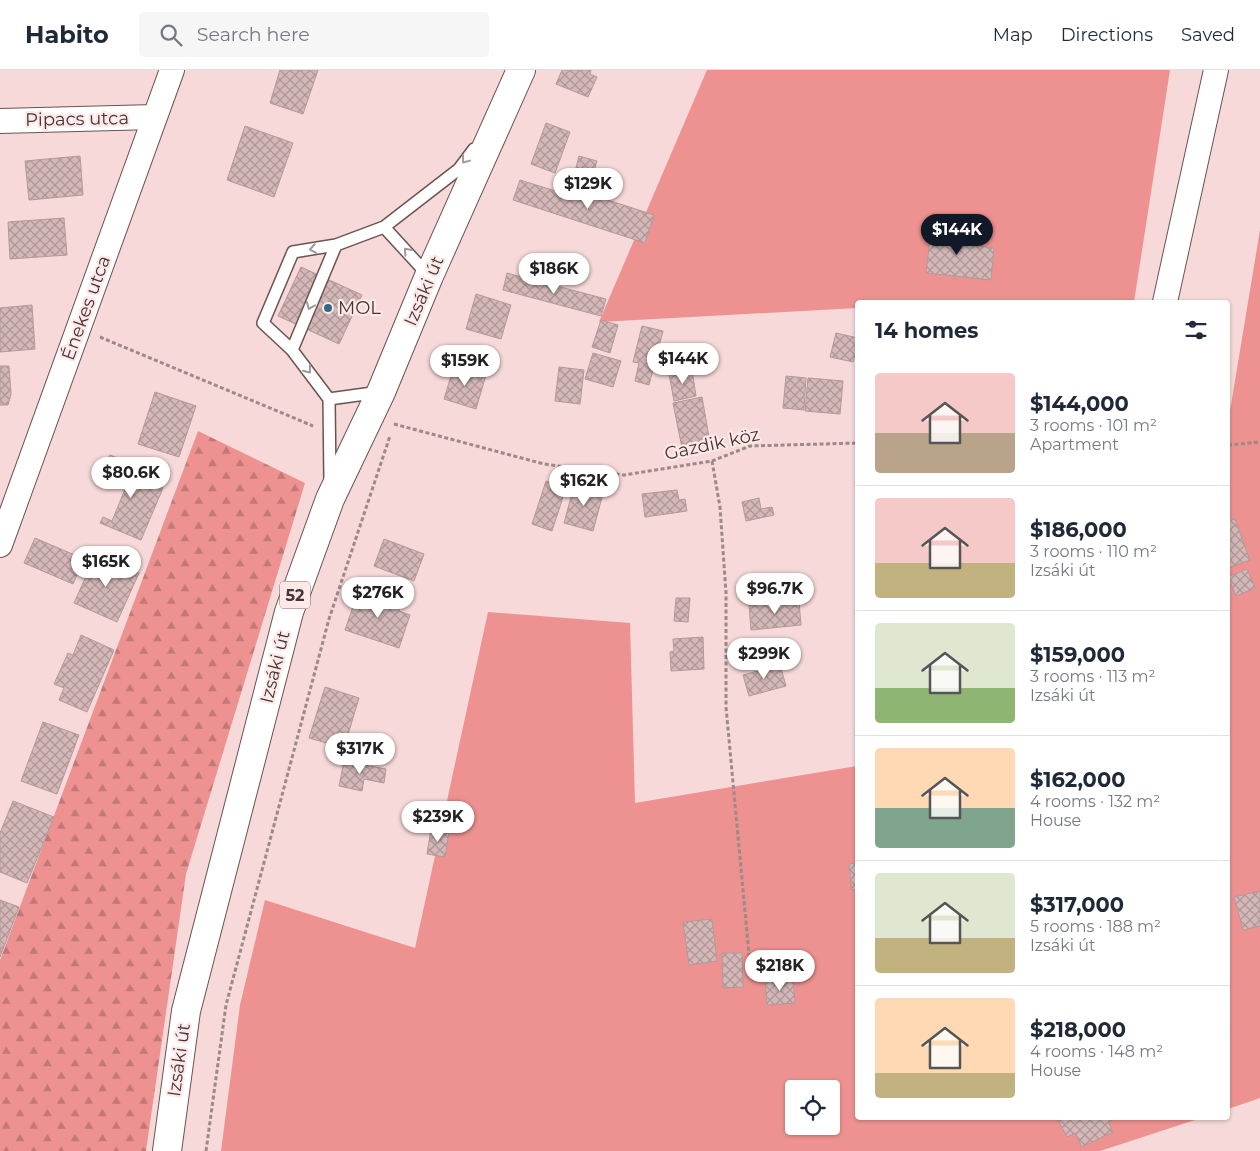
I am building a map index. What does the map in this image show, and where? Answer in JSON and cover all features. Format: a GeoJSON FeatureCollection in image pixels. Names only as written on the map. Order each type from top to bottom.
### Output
{"type":"FeatureCollection","features":[{"type":"Feature","properties":{"kind":"main road","name":"Izsáki út"},"geometry":{"type":"LineString","coordinates":[[166,1151],[186,1011],[289,612],[330,499],[382,410],[429,276],[506,108],[521,70]]}},
{"type":"Feature","properties":{"kind":"street","name":"Énekes utca"},"geometry":{"type":"LineString","coordinates":[[0,545],[172,70]]}},
{"type":"Feature","properties":{"kind":"street"},"geometry":{"type":"LineString","coordinates":[[1165,300],[1216,70]]}},
{"type":"Feature","properties":{"kind":"street","name":"Pipacs utca"},"geometry":{"type":"LineString","coordinates":[[0,121],[155,117]]}},
{"type":"Feature","properties":{"kind":"lane"},"geometry":{"type":"LineString","coordinates":[[330,499],[330,399],[292,350],[263,323],[293,252],[336,244],[384,227],[459,169],[506,108]]}},
{"type":"Feature","properties":{"kind":"lane"},"geometry":{"type":"LineString","coordinates":[[384,227],[429,276]]}},
{"type":"Feature","properties":{"kind":"lane"},"geometry":{"type":"LineString","coordinates":[[292,350],[336,244]]}},
{"type":"Feature","properties":{"kind":"lane"},"geometry":{"type":"LineString","coordinates":[[330,399],[382,410]]}},
{"type":"Feature","properties":{"kind":"path"},"geometry":{"type":"LineString","coordinates":[[78,328],[330,433]]}},
{"type":"Feature","properties":{"kind":"path"},"geometry":{"type":"LineString","coordinates":[[206,1151],[226,1005],[329,619],[382,410]]}},
{"type":"Feature","properties":{"kind":"path","name":"Gazdik köz"},"geometry":{"type":"LineString","coordinates":[[382,410],[544,464],[624,475],[712,461],[750,446],[855,443]]}},
{"type":"Feature","properties":{"kind":"path"},"geometry":{"type":"LineString","coordinates":[[1230,445],[1260,442]]}},
{"type":"Feature","properties":{"kind":"path"},"geometry":{"type":"LineString","coordinates":[[712,461],[720,507],[726,593],[726,707],[750,976]]}},
{"type":"Feature","properties":{"kind":"green space"},"geometry":{"type":"Polygon","coordinates":[[[707,70],[1170,70],[1134,300],[855,300],[855,308],[599,322],[707,70]]]}},
{"type":"Feature","properties":{"kind":"green space"},"geometry":{"type":"Polygon","coordinates":[[[1260,230],[1260,1098],[1230,1108],[1230,411],[1260,230]]]}},
{"type":"Feature","properties":{"kind":"green space"},"geometry":{"type":"Polygon","coordinates":[[[198,431],[305,483],[186,874],[146,1151],[0,1151],[0,960],[198,431]]]}},
{"type":"Feature","properties":{"kind":"green space"},"geometry":{"type":"Polygon","coordinates":[[[488,612],[630,623],[635,803],[855,766],[855,1120],[1195,1120],[1100,1151],[221,1151],[240,1005],[265,900],[415,948],[488,612]]]}},
{"type":"Feature","properties":{"kind":"building"},"geometry":{"type":"Polygon","coordinates":[[[280,70],[318,70],[303,114],[270,103],[280,70]]]}},
{"type":"Feature","properties":{"kind":"building"},"geometry":{"type":"Polygon","coordinates":[[[562,70],[591,70],[590,74],[597,77],[588,97],[556,84],[562,70]]]}},
{"type":"Feature","properties":{"kind":"building"},"geometry":{"type":"Polygon","coordinates":[[[546,123],[570,132],[555,173],[531,164],[546,123]]]}},
{"type":"Feature","properties":{"kind":"building"},"geometry":{"type":"Polygon","coordinates":[[[245,126],[293,143],[274,197],[227,180],[245,126]]]}},
{"type":"Feature","properties":{"kind":"building"},"geometry":{"type":"Polygon","coordinates":[[[80,156],[83,195],[29,200],[25,161],[80,156]]]}},
{"type":"Feature","properties":{"kind":"building"},"geometry":{"type":"Polygon","coordinates":[[[579,156],[597,161],[591,181],[574,176],[579,156]]]}},
{"type":"Feature","properties":{"kind":"building"},"geometry":{"type":"Polygon","coordinates":[[[520,180],[565,194],[568,187],[654,215],[645,243],[513,200],[520,180]]]}},
{"type":"Feature","properties":{"kind":"building"},"geometry":{"type":"Polygon","coordinates":[[[64,218],[67,255],[10,259],[8,222],[64,218]]]}},
{"type":"Feature","properties":{"kind":"building"},"geometry":{"type":"Polygon","coordinates":[[[932,221],[949,223],[946,242],[994,248],[991,280],[926,273],[932,221]]]}},
{"type":"Feature","properties":{"kind":"building"},"geometry":{"type":"Polygon","coordinates":[[[301,267],[362,295],[339,344],[278,316],[301,267]]]}},
{"type":"Feature","properties":{"kind":"building"},"geometry":{"type":"Polygon","coordinates":[[[507,273],[606,299],[601,316],[503,290],[507,273]]]}},
{"type":"Feature","properties":{"kind":"building"},"geometry":{"type":"Polygon","coordinates":[[[476,294],[511,305],[501,339],[466,329],[476,294]]]}},
{"type":"Feature","properties":{"kind":"building"},"geometry":{"type":"Polygon","coordinates":[[[32,305],[35,349],[0,352],[0,308],[32,305]]]}},
{"type":"Feature","properties":{"kind":"building"},"geometry":{"type":"Polygon","coordinates":[[[601,320],[618,325],[610,353],[592,347],[601,320]]]}},
{"type":"Feature","properties":{"kind":"building"},"geometry":{"type":"Polygon","coordinates":[[[642,326],[663,331],[649,385],[635,381],[639,363],[633,362],[642,326]]]}},
{"type":"Feature","properties":{"kind":"building"},"geometry":{"type":"Polygon","coordinates":[[[836,333],[855,337],[853,362],[830,357],[836,333]]]}},
{"type":"Feature","properties":{"kind":"building"},"geometry":{"type":"Polygon","coordinates":[[[593,353],[621,361],[613,387],[585,379],[593,353]]]}},
{"type":"Feature","properties":{"kind":"building"},"geometry":{"type":"Polygon","coordinates":[[[0,366],[9,366],[11,394],[8,405],[0,405],[0,366]]]}},
{"type":"Feature","properties":{"kind":"building"},"geometry":{"type":"Polygon","coordinates":[[[454,366],[486,375],[476,409],[444,399],[454,366]]]}},
{"type":"Feature","properties":{"kind":"building"},"geometry":{"type":"Polygon","coordinates":[[[559,367],[584,370],[580,404],[555,401],[559,367]]]}},
{"type":"Feature","properties":{"kind":"building"},"geometry":{"type":"Polygon","coordinates":[[[692,370],[696,396],[674,401],[669,374],[692,370]]]}},
{"type":"Feature","properties":{"kind":"building"},"geometry":{"type":"Polygon","coordinates":[[[786,376],[806,378],[804,410],[783,408],[786,376]]]}},
{"type":"Feature","properties":{"kind":"building"},"geometry":{"type":"Polygon","coordinates":[[[808,378],[843,381],[840,414],[805,411],[808,378]]]}},
{"type":"Feature","properties":{"kind":"building"},"geometry":{"type":"Polygon","coordinates":[[[155,392],[196,406],[179,457],[138,444],[155,392]]]}},
{"type":"Feature","properties":{"kind":"building"},"geometry":{"type":"Polygon","coordinates":[[[702,397],[710,443],[682,448],[673,403],[702,397]]]}},
{"type":"Feature","properties":{"kind":"building"},"geometry":{"type":"Polygon","coordinates":[[[110,455],[137,466],[133,475],[163,488],[141,540],[100,523],[103,517],[112,521],[128,482],[116,477],[113,484],[100,479],[110,455]]]}},
{"type":"Feature","properties":{"kind":"building"},"geometry":{"type":"Polygon","coordinates":[[[546,481],[566,488],[552,531],[532,524],[546,481]]]}},
{"type":"Feature","properties":{"kind":"building"},"geometry":{"type":"Polygon","coordinates":[[[575,482],[604,490],[593,531],[564,523],[575,482]]]}},
{"type":"Feature","properties":{"kind":"building"},"geometry":{"type":"Polygon","coordinates":[[[677,490],[679,500],[685,499],[687,511],[645,517],[642,494],[677,490]]]}},
{"type":"Feature","properties":{"kind":"building"},"geometry":{"type":"Polygon","coordinates":[[[759,498],[761,509],[772,507],[774,515],[746,521],[742,502],[759,498]]]}},
{"type":"Feature","properties":{"kind":"building"},"geometry":{"type":"Polygon","coordinates":[[[1235,519],[1250,560],[1230,567],[1230,520],[1235,519]]]}},
{"type":"Feature","properties":{"kind":"building"},"geometry":{"type":"Polygon","coordinates":[[[35,538],[84,559],[73,584],[24,563],[35,538]]]}},
{"type":"Feature","properties":{"kind":"building"},"geometry":{"type":"Polygon","coordinates":[[[384,539],[424,554],[414,581],[374,566],[384,539]]]}},
{"type":"Feature","properties":{"kind":"building"},"geometry":{"type":"Polygon","coordinates":[[[96,554],[139,573],[117,622],[74,603],[96,554]]]}},
{"type":"Feature","properties":{"kind":"building"},"geometry":{"type":"Polygon","coordinates":[[[1247,569],[1255,588],[1236,596],[1230,582],[1230,576],[1247,569]]]}},
{"type":"Feature","properties":{"kind":"building"},"geometry":{"type":"Polygon","coordinates":[[[359,589],[402,603],[399,611],[410,615],[399,648],[345,630],[359,589]]]}},
{"type":"Feature","properties":{"kind":"building"},"geometry":{"type":"Polygon","coordinates":[[[676,598],[690,598],[688,622],[674,621],[676,598]]]}},
{"type":"Feature","properties":{"kind":"building"},"geometry":{"type":"Polygon","coordinates":[[[799,601],[801,625],[751,630],[749,605],[799,601]]]}},
{"type":"Feature","properties":{"kind":"building"},"geometry":{"type":"Polygon","coordinates":[[[81,635],[114,650],[87,712],[59,700],[64,688],[54,684],[68,653],[73,655],[81,635]]]}},
{"type":"Feature","properties":{"kind":"building"},"geometry":{"type":"Polygon","coordinates":[[[703,637],[704,669],[671,671],[670,652],[674,651],[673,639],[703,637]]]}},
{"type":"Feature","properties":{"kind":"building"},"geometry":{"type":"Polygon","coordinates":[[[780,665],[786,686],[749,696],[743,675],[780,665]]]}},
{"type":"Feature","properties":{"kind":"building"},"geometry":{"type":"Polygon","coordinates":[[[325,687],[359,698],[344,748],[309,738],[325,687]]]}},
{"type":"Feature","properties":{"kind":"building"},"geometry":{"type":"Polygon","coordinates":[[[43,722],[79,735],[57,794],[21,781],[43,722]]]}},
{"type":"Feature","properties":{"kind":"building"},"geometry":{"type":"Polygon","coordinates":[[[344,761],[386,769],[384,783],[364,779],[362,791],[339,786],[344,761]]]}},
{"type":"Feature","properties":{"kind":"building"},"geometry":{"type":"Polygon","coordinates":[[[13,801],[54,817],[27,883],[0,872],[0,833],[13,801]]]}},
{"type":"Feature","properties":{"kind":"building"},"geometry":{"type":"Polygon","coordinates":[[[431,829],[449,833],[445,857],[427,854],[431,829]]]}},
{"type":"Feature","properties":{"kind":"building"},"geometry":{"type":"Polygon","coordinates":[[[855,863],[855,890],[852,890],[849,864],[855,863]]]}},
{"type":"Feature","properties":{"kind":"building"},"geometry":{"type":"Polygon","coordinates":[[[1260,891],[1260,926],[1243,930],[1234,897],[1260,891]]]}},
{"type":"Feature","properties":{"kind":"building"},"geometry":{"type":"Polygon","coordinates":[[[0,900],[19,907],[0,957],[0,900]]]}},
{"type":"Feature","properties":{"kind":"building"},"geometry":{"type":"Polygon","coordinates":[[[712,919],[717,961],[689,965],[683,922],[712,919]]]}},
{"type":"Feature","properties":{"kind":"building"},"geometry":{"type":"Polygon","coordinates":[[[722,953],[742,953],[743,987],[723,988],[722,953]]]}},
{"type":"Feature","properties":{"kind":"building"},"geometry":{"type":"Polygon","coordinates":[[[793,978],[795,1003],[767,1005],[765,981],[793,978]]]}},
{"type":"Feature","properties":{"kind":"building"},"geometry":{"type":"Polygon","coordinates":[[[1058,1120],[1113,1120],[1108,1122],[1113,1132],[1082,1147],[1075,1133],[1067,1137],[1058,1120]]]}},
{"type":"Feature","properties":{"kind":"place","name":"MOL"},"geometry":{"type":"Point","coordinates":[328,308]}}]}
